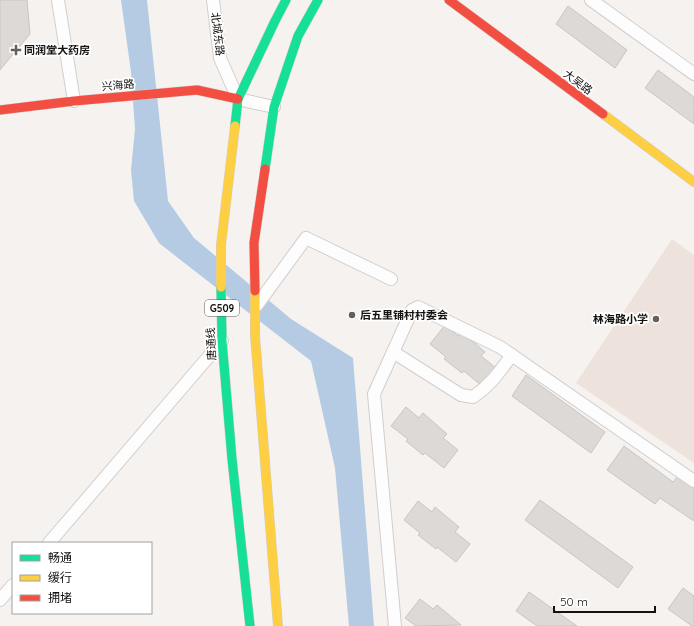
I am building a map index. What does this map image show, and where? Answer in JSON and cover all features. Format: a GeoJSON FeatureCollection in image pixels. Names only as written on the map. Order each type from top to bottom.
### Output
{"type":"FeatureCollection","features":[{"type":"Feature","properties":{"kind":"main road","name":"唐通线"},"geometry":{"type":"LineString","coordinates":[[250,626],[232,459],[222,341],[222,245],[238,99],[286,0]]}},
{"type":"Feature","properties":{"kind":"main road","name":"G509"},"geometry":{"type":"LineString","coordinates":[[278,626],[255,336],[254,243],[274,108],[298,36],[318,0]]}},
{"type":"Feature","properties":{"kind":"main road","name":"大吴路"},"geometry":{"type":"LineString","coordinates":[[448,0],[694,182]]}},
{"type":"Feature","properties":{"kind":"main road","name":"兴海路"},"geometry":{"type":"LineString","coordinates":[[0,110],[74,101],[197,90],[238,99]]}},
{"type":"Feature","properties":{"kind":"street"},"geometry":{"type":"LineString","coordinates":[[58,0],[74,101]]}},
{"type":"Feature","properties":{"kind":"street","name":"北城东路"},"geometry":{"type":"LineString","coordinates":[[213,0],[220,58],[238,99]]}},
{"type":"Feature","properties":{"kind":"street"},"geometry":{"type":"LineString","coordinates":[[591,0],[694,74]]}},
{"type":"Feature","properties":{"kind":"street"},"geometry":{"type":"LineString","coordinates":[[238,99],[274,108]]}},
{"type":"Feature","properties":{"kind":"street"},"geometry":{"type":"LineString","coordinates":[[255,308],[306,238],[391,279]]}},
{"type":"Feature","properties":{"kind":"street"},"geometry":{"type":"LineString","coordinates":[[395,626],[374,394],[412,310],[418,307],[500,347],[694,481]]}},
{"type":"Feature","properties":{"kind":"street"},"geometry":{"type":"LineString","coordinates":[[50,542],[222,341]]}},
{"type":"Feature","properties":{"kind":"street"},"geometry":{"type":"LineString","coordinates":[[393,352],[461,395],[473,397],[484,390],[512,355]]}},
{"type":"Feature","properties":{"kind":"street"},"geometry":{"type":"LineString","coordinates":[[0,600],[12,586]]}},
{"type":"Feature","properties":{"kind":"shaded area","name":"林海路小学"},"geometry":{"type":"Polygon","coordinates":[[[672,239],[694,255],[694,463],[576,383],[672,239]]]}},
{"type":"Feature","properties":{"kind":"water"},"geometry":{"type":"Polygon","coordinates":[[[121,0],[147,0],[168,201],[194,238],[291,319],[353,358],[374,626],[349,626],[335,468],[311,361],[159,243],[134,201],[131,170],[135,129],[131,72],[121,0]]]}},
{"type":"Feature","properties":{"kind":"building"},"geometry":{"type":"Polygon","coordinates":[[[0,0],[27,0],[30,34],[0,70],[0,0]]]}},
{"type":"Feature","properties":{"kind":"building"},"geometry":{"type":"Polygon","coordinates":[[[568,6],[627,50],[615,68],[556,24],[568,6]]]}},
{"type":"Feature","properties":{"kind":"building"},"geometry":{"type":"Polygon","coordinates":[[[658,70],[694,97],[694,124],[645,88],[658,70]]]}},
{"type":"Feature","properties":{"kind":"building"},"geometry":{"type":"Polygon","coordinates":[[[445,325],[458,336],[461,331],[485,352],[481,356],[496,368],[482,386],[464,371],[462,373],[444,359],[446,357],[430,344],[445,325]]]}},
{"type":"Feature","properties":{"kind":"building"},"geometry":{"type":"Polygon","coordinates":[[[526,375],[605,432],[591,453],[512,396],[526,375]]]}},
{"type":"Feature","properties":{"kind":"building"},"geometry":{"type":"Polygon","coordinates":[[[406,407],[419,418],[423,413],[447,434],[443,438],[458,450],[444,468],[425,453],[423,455],[406,441],[408,439],[391,426],[406,407]]]}},
{"type":"Feature","properties":{"kind":"building"},"geometry":{"type":"Polygon","coordinates":[[[624,446],[673,482],[678,476],[694,488],[694,521],[660,498],[655,504],[607,470],[624,446]]]}},
{"type":"Feature","properties":{"kind":"building"},"geometry":{"type":"Polygon","coordinates":[[[540,500],[633,567],[618,588],[525,520],[540,500]]]}},
{"type":"Feature","properties":{"kind":"building"},"geometry":{"type":"Polygon","coordinates":[[[418,501],[432,512],[435,507],[459,527],[455,532],[470,544],[456,562],[437,547],[436,549],[418,535],[420,533],[404,520],[418,501]]]}},
{"type":"Feature","properties":{"kind":"building"},"geometry":{"type":"Polygon","coordinates":[[[683,588],[694,596],[694,626],[668,609],[683,588]]]}},
{"type":"Feature","properties":{"kind":"building"},"geometry":{"type":"Polygon","coordinates":[[[529,592],[577,626],[537,626],[516,611],[529,592]]]}},
{"type":"Feature","properties":{"kind":"building"},"geometry":{"type":"Polygon","coordinates":[[[420,599],[433,609],[437,605],[461,625],[416,626],[405,618],[420,599]]]}},
{"type":"Feature","properties":{"kind":"traffic: fast"},"geometry":{"type":"LineString","coordinates":[[235,126],[238,99],[286,0]]}},
{"type":"Feature","properties":{"kind":"traffic: fast"},"geometry":{"type":"LineString","coordinates":[[265,169],[274,107],[298,36],[318,0]]}},
{"type":"Feature","properties":{"kind":"traffic: fast"},"geometry":{"type":"LineString","coordinates":[[221,287],[222,341],[232,459],[250,626]]}},
{"type":"Feature","properties":{"kind":"traffic: slow"},"geometry":{"type":"LineString","coordinates":[[603,114],[694,182]]}},
{"type":"Feature","properties":{"kind":"traffic: slow"},"geometry":{"type":"LineString","coordinates":[[221,287],[221,245],[235,126]]}},
{"type":"Feature","properties":{"kind":"traffic: slow"},"geometry":{"type":"LineString","coordinates":[[255,291],[255,336],[278,626]]}},
{"type":"Feature","properties":{"kind":"traffic: jam"},"geometry":{"type":"LineString","coordinates":[[449,0],[603,114]]}},
{"type":"Feature","properties":{"kind":"traffic: jam"},"geometry":{"type":"LineString","coordinates":[[0,110],[74,101],[197,90],[238,99]]}},
{"type":"Feature","properties":{"kind":"traffic: jam"},"geometry":{"type":"LineString","coordinates":[[255,291],[254,243],[265,169]]}},
{"type":"Feature","properties":{"kind":"place","name":"同润堂大药房"},"geometry":{"type":"Point","coordinates":[16,50]}},
{"type":"Feature","properties":{"kind":"place","name":"后五里铺村村委会"},"geometry":{"type":"Point","coordinates":[352,315]}},
{"type":"Feature","properties":{"kind":"place","name":"林海路小学"},"geometry":{"type":"Point","coordinates":[656,319]}}]}
